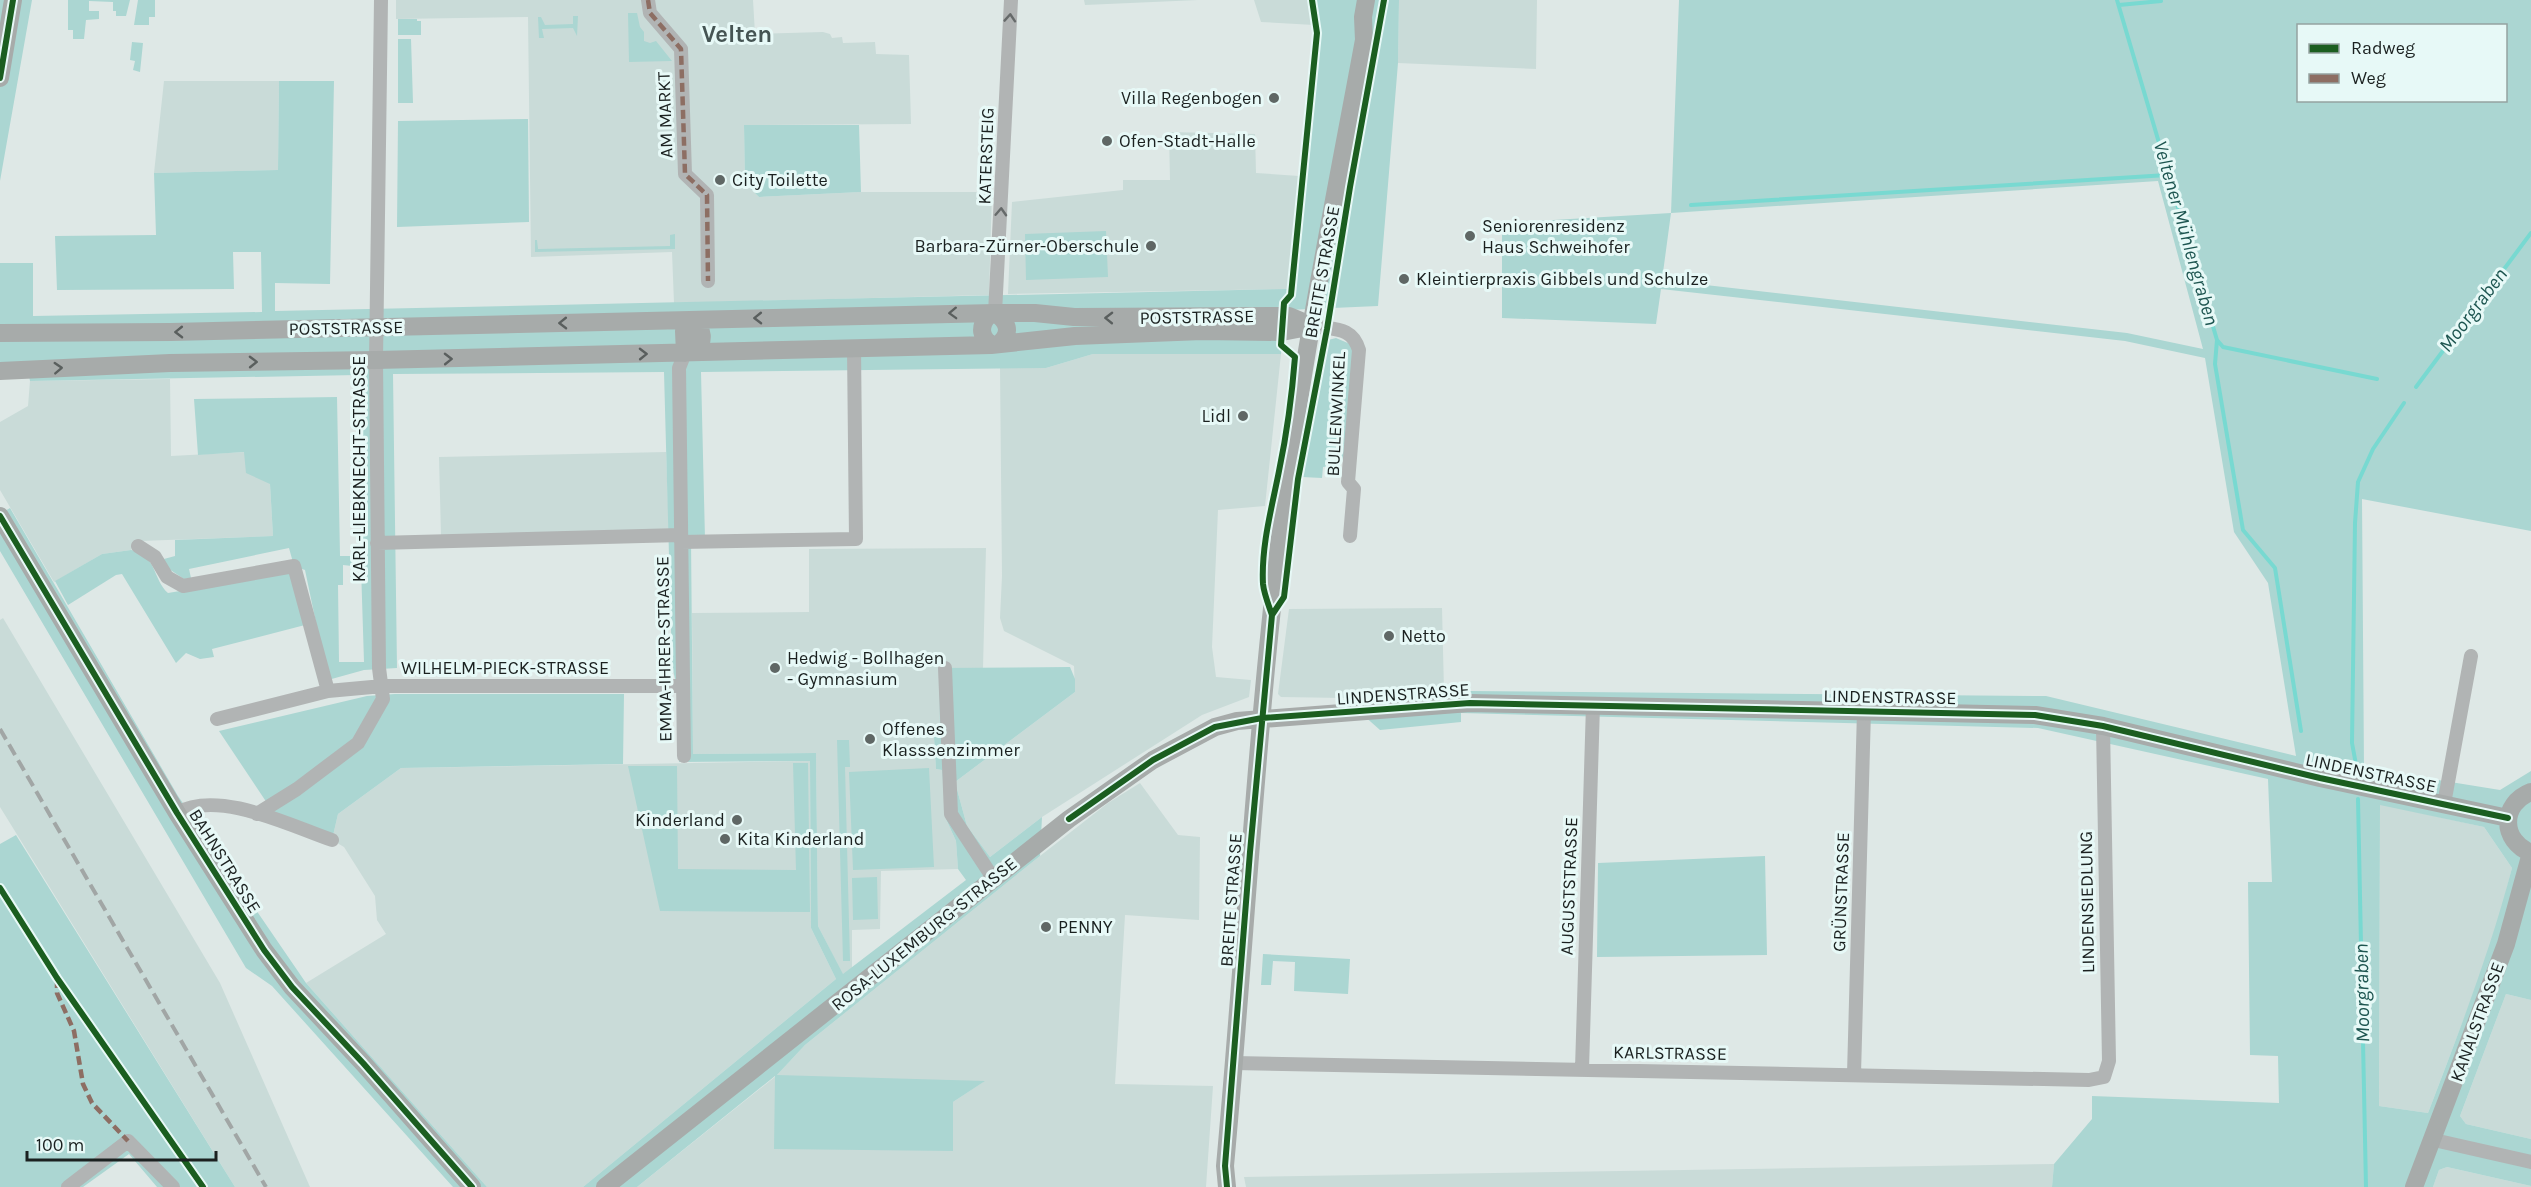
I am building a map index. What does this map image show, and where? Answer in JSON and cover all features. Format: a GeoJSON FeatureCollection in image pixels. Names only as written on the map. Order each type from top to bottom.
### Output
{"type":"FeatureCollection","features":[{"type":"Feature","properties":{"kind":"street"},"geometry":{"type":"LineString","coordinates":[[0,78],[13,0]]}},
{"type":"Feature","properties":{"kind":"street","name":"KARL-LIEBKNECHT-STRASSE"},"geometry":{"type":"LineString","coordinates":[[381,0],[376,360],[379,668],[382,686]]}},
{"type":"Feature","properties":{"kind":"street","name":"AM MARKT"},"geometry":{"type":"LineString","coordinates":[[648,0],[650,13],[681,49],[685,174],[707,195],[708,281]]}},
{"type":"Feature","properties":{"kind":"street","name":"KATERSTEIG"},"geometry":{"type":"LineString","coordinates":[[995,313],[1011,0]]}},
{"type":"Feature","properties":{"kind":"street","name":"BREITE STRASSE"},"geometry":{"type":"LineString","coordinates":[[1227,1187],[1225,1166],[1262,718],[1282,516],[1364,40],[1363,17],[1366,0]]}},
{"type":"Feature","properties":{"kind":"street","name":"BREITE STRASSE"},"geometry":{"type":"LineString","coordinates":[[1364,40],[1374,19],[1378,0]]}},
{"type":"Feature","properties":{"kind":"street"},"geometry":{"type":"LineString","coordinates":[[995,313],[987,317],[982,328],[984,340],[995,345]]}},
{"type":"Feature","properties":{"kind":"street","name":"POSTSTRASSE"},"geometry":{"type":"LineString","coordinates":[[0,333],[171,332],[995,313],[1035,313],[1074,317],[1289,316],[1313,326]]}},
{"type":"Feature","properties":{"kind":"street"},"geometry":{"type":"LineString","coordinates":[[690,352],[700,347],[702,332],[692,320]]}},
{"type":"Feature","properties":{"kind":"street","name":"POSTSTRASSE"},"geometry":{"type":"LineString","coordinates":[[0,371],[170,363],[995,345],[1075,336],[1202,331],[1282,332],[1313,326]]}},
{"type":"Feature","properties":{"kind":"street","name":"BULLENWINKEL"},"geometry":{"type":"LineString","coordinates":[[1313,326],[1349,333],[1356,339],[1359,350],[1348,482],[1354,489],[1350,536]]}},
{"type":"Feature","properties":{"kind":"street","name":"EMMA-IHRER-STRASSE"},"geometry":{"type":"LineString","coordinates":[[681,538],[856,539],[854,348]]}},
{"type":"Feature","properties":{"kind":"street","name":"EMMA-IHRER-STRASSE"},"geometry":{"type":"LineString","coordinates":[[684,756],[679,368],[690,352]]}},
{"type":"Feature","properties":{"kind":"street","name":"BAHNSTRASSE"},"geometry":{"type":"LineString","coordinates":[[0,516],[177,813],[264,950],[292,987],[472,1187]]}},
{"type":"Feature","properties":{"kind":"street"},"geometry":{"type":"LineString","coordinates":[[377,543],[681,538]]}},
{"type":"Feature","properties":{"kind":"street"},"geometry":{"type":"LineString","coordinates":[[138,546],[155,557],[167,578],[183,586],[294,566],[328,692]]}},
{"type":"Feature","properties":{"kind":"street"},"geometry":{"type":"LineString","coordinates":[[2444,804],[2471,656]]}},
{"type":"Feature","properties":{"kind":"street"},"geometry":{"type":"LineString","coordinates":[[945,668],[951,814],[993,878]]}},
{"type":"Feature","properties":{"kind":"street"},"geometry":{"type":"LineString","coordinates":[[257,814],[297,789],[358,743],[383,699],[382,686]]}},
{"type":"Feature","properties":{"kind":"street","name":"WILHELM-PIECK-STRASSE"},"geometry":{"type":"LineString","coordinates":[[217,719],[328,692],[382,686],[683,686]]}},
{"type":"Feature","properties":{"kind":"street","name":"LINDENSTRASSE"},"geometry":{"type":"LineString","coordinates":[[1262,718],[1470,703],[2035,715],[2103,726],[2320,778],[2508,818]]}},
{"type":"Feature","properties":{"kind":"street","name":"AUGUSTSTRASSE"},"geometry":{"type":"LineString","coordinates":[[1582,1069],[1593,705]]}},
{"type":"Feature","properties":{"kind":"street","name":"GRÜNSTRASSE"},"geometry":{"type":"LineString","coordinates":[[1854,1074],[1864,711]]}},
{"type":"Feature","properties":{"kind":"street","name":"ROSA-LUXEMBURG-STRASSE"},"geometry":{"type":"LineString","coordinates":[[605,1187],[1069,819],[1153,760],[1215,727],[1262,718]]}},
{"type":"Feature","properties":{"kind":"street","name":"LINDENSIEDLUNG"},"geometry":{"type":"LineString","coordinates":[[2103,726],[2109,1061],[2104,1077]]}},
{"type":"Feature","properties":{"kind":"street"},"geometry":{"type":"LineString","coordinates":[[2531,792],[2515,802],[2508,818],[2510,836],[2522,849],[2531,853]]}},
{"type":"Feature","properties":{"kind":"street","name":"BAHNSTRASSE"},"geometry":{"type":"LineString","coordinates":[[177,813],[196,804],[242,809],[332,840]]}},
{"type":"Feature","properties":{"kind":"street","name":"KANALSTRASSE"},"geometry":{"type":"LineString","coordinates":[[2414,1187],[2434,1140],[2514,920],[2531,853]]}},
{"type":"Feature","properties":{"kind":"street","name":"KARLSTRASSE"},"geometry":{"type":"LineString","coordinates":[[1234,1063],[2089,1080],[2104,1077]]}},
{"type":"Feature","properties":{"kind":"street"},"geometry":{"type":"LineString","coordinates":[[2434,1140],[2531,1162]]}},
{"type":"Feature","properties":{"kind":"street"},"geometry":{"type":"LineString","coordinates":[[68,1187],[128,1141],[173,1187]]}},
{"type":"Feature","properties":{"kind":"shaded area"},"geometry":{"type":"Polygon","coordinates":[[[0,0],[32,0],[0,181],[0,0]]]}},
{"type":"Feature","properties":{"kind":"shaded area"},"geometry":{"type":"Polygon","coordinates":[[[68,0],[130,0],[126,16],[116,16],[116,11],[113,11],[113,2],[89,1],[89,11],[99,11],[99,19],[86,20],[84,39],[73,39],[73,30],[68,30],[68,0]]]}},
{"type":"Feature","properties":{"kind":"shaded area"},"geometry":{"type":"Polygon","coordinates":[[[138,0],[155,0],[155,17],[149,17],[149,25],[134,25],[138,0]]]}},
{"type":"Feature","properties":{"kind":"shaded area"},"geometry":{"type":"Polygon","coordinates":[[[396,0],[753,0],[755,34],[823,32],[830,34],[832,38],[842,37],[843,43],[875,42],[876,54],[909,55],[911,124],[744,125],[745,183],[759,197],[861,192],[992,192],[989,295],[674,303],[672,252],[531,257],[528,17],[396,19],[396,0]]]}},
{"type":"Feature","properties":{"kind":"shaded area"},"geometry":{"type":"Polygon","coordinates":[[[1084,0],[1198,0],[1085,5],[1084,0]]]}},
{"type":"Feature","properties":{"kind":"shaded area"},"geometry":{"type":"Polygon","coordinates":[[[1254,0],[1307,0],[1314,25],[1261,22],[1254,0]]]}},
{"type":"Feature","properties":{"kind":"shaded area"},"geometry":{"type":"Polygon","coordinates":[[[1307,0],[1399,0],[1398,63],[1378,306],[1287,310],[1286,304],[1281,354],[1093,354],[1046,368],[701,372],[705,539],[691,539],[693,754],[816,753],[818,926],[843,974],[966,880],[958,869],[956,841],[946,819],[942,770],[936,769],[934,737],[940,736],[939,668],[1070,667],[1075,679],[1075,692],[955,782],[967,826],[990,857],[1042,817],[1040,856],[805,1045],[777,1075],[985,1081],[953,1102],[953,1151],[774,1149],[775,1076],[637,1187],[583,1187],[836,979],[811,928],[810,761],[679,762],[679,695],[672,666],[664,372],[393,374],[397,668],[364,670],[328,680],[305,570],[294,566],[289,548],[189,569],[191,578],[184,579],[166,567],[164,559],[175,556],[175,540],[273,536],[270,484],[246,473],[244,452],[198,455],[194,399],[337,397],[340,556],[361,556],[357,375],[30,381],[29,376],[0,377],[0,263],[33,263],[33,316],[262,312],[261,252],[233,252],[234,289],[57,290],[55,236],[156,235],[154,173],[278,170],[279,81],[334,81],[330,284],[275,283],[275,311],[1287,289],[1314,26],[1307,0]],[[343,565],[343,585],[338,585],[339,662],[364,662],[361,567],[343,565]]]}},
{"type":"Feature","properties":{"kind":"shaded area"},"geometry":{"type":"Polygon","coordinates":[[[1399,0],[1537,0],[1536,69],[1398,63],[1399,0]]]}},
{"type":"Feature","properties":{"kind":"shaded area"},"geometry":{"type":"Polygon","coordinates":[[[1679,0],[2531,0],[2531,531],[2362,499],[2364,768],[2500,790],[2531,771],[2531,1000],[2506,994],[2460,1116],[2466,1124],[2531,1139],[2531,1186],[2447,1167],[2439,1170],[2433,1187],[2052,1187],[2054,1164],[2092,1119],[2092,1096],[2279,1103],[2278,1056],[2250,1055],[2248,882],[2272,882],[2268,779],[2038,728],[1461,713],[1461,722],[1380,730],[1344,698],[1469,691],[2046,696],[2296,756],[2268,583],[2234,532],[2205,358],[2125,341],[1661,289],[1656,324],[1502,318],[1502,223],[1671,213],[1679,0]],[[2158,181],[1671,213],[1662,280],[2127,333],[2203,349],[2158,181]],[[2380,805],[2379,1106],[2428,1113],[2484,961],[2512,868],[2484,827],[2380,805]]]}},
{"type":"Feature","properties":{"kind":"shaded area"},"geometry":{"type":"Polygon","coordinates":[[[628,13],[637,13],[640,27],[644,32],[644,41],[650,43],[656,41],[672,61],[629,62],[628,13]]]}},
{"type":"Feature","properties":{"kind":"shaded area"},"geometry":{"type":"Polygon","coordinates":[[[573,16],[578,16],[577,36],[573,28],[542,29],[544,38],[539,38],[538,17],[541,17],[545,25],[573,24],[573,16]]]}},
{"type":"Feature","properties":{"kind":"shaded area"},"geometry":{"type":"Polygon","coordinates":[[[398,19],[421,21],[421,35],[398,35],[398,19]]]}},
{"type":"Feature","properties":{"kind":"shaded area"},"geometry":{"type":"Polygon","coordinates":[[[398,39],[411,39],[413,103],[398,103],[398,39]]]}},
{"type":"Feature","properties":{"kind":"shaded area"},"geometry":{"type":"Polygon","coordinates":[[[132,42],[143,43],[140,72],[133,70],[135,61],[130,60],[132,42]]]}},
{"type":"Feature","properties":{"kind":"shaded area"},"geometry":{"type":"Polygon","coordinates":[[[164,81],[279,81],[278,170],[154,173],[164,81]]]}},
{"type":"Feature","properties":{"kind":"shaded area"},"geometry":{"type":"Polygon","coordinates":[[[528,119],[529,222],[397,227],[398,121],[528,119]]]}},
{"type":"Feature","properties":{"kind":"shaded area"},"geometry":{"type":"Polygon","coordinates":[[[744,125],[859,125],[861,192],[759,197],[745,183],[744,125]]]}},
{"type":"Feature","properties":{"kind":"shaded area","name":"Barbara-Zürner-Oberschule"},"geometry":{"type":"Polygon","coordinates":[[[1169,132],[1255,134],[1256,173],[1299,176],[1288,289],[1008,294],[1012,202],[1123,190],[1123,180],[1170,180],[1169,132]]]}},
{"type":"Feature","properties":{"kind":"shaded area"},"geometry":{"type":"Polygon","coordinates":[[[1106,231],[1108,277],[1026,280],[1025,234],[1106,231]]]}},
{"type":"Feature","properties":{"kind":"shaded area"},"geometry":{"type":"Polygon","coordinates":[[[675,234],[675,249],[535,252],[535,240],[537,240],[538,249],[670,246],[670,235],[675,234]]]}},
{"type":"Feature","properties":{"kind":"shaded area"},"geometry":{"type":"Polygon","coordinates":[[[1336,338],[1350,344],[1354,352],[1344,458],[1338,465],[1323,467],[1322,478],[1302,477],[1328,340],[1336,338]]]}},
{"type":"Feature","properties":{"kind":"shaded area"},"geometry":{"type":"Polygon","coordinates":[[[1093,354],[1281,354],[1265,506],[1218,510],[1212,647],[1216,677],[1251,680],[1249,697],[1202,715],[1042,817],[990,857],[967,826],[955,782],[1075,692],[1074,666],[1004,631],[1000,618],[1002,576],[1000,367],[1046,368],[1093,354]]]}},
{"type":"Feature","properties":{"kind":"shaded area"},"geometry":{"type":"Polygon","coordinates":[[[170,379],[171,456],[268,451],[273,536],[140,541],[131,550],[102,554],[54,582],[0,490],[0,422],[28,406],[30,381],[170,379]]]}},
{"type":"Feature","properties":{"kind":"shaded area"},"geometry":{"type":"Polygon","coordinates":[[[666,452],[669,531],[441,535],[439,457],[666,452]]]}},
{"type":"Feature","properties":{"kind":"shaded area"},"geometry":{"type":"Polygon","coordinates":[[[10,508],[178,796],[306,983],[487,1187],[453,1187],[272,986],[246,968],[0,551],[0,514],[10,508]]]}},
{"type":"Feature","properties":{"kind":"shaded area"},"geometry":{"type":"Polygon","coordinates":[[[986,548],[983,668],[939,669],[940,737],[934,737],[936,769],[942,770],[946,819],[956,841],[958,869],[881,871],[880,929],[852,930],[852,968],[843,975],[818,926],[816,753],[693,754],[692,613],[809,612],[809,549],[986,548]]]}},
{"type":"Feature","properties":{"kind":"shaded area"},"geometry":{"type":"Polygon","coordinates":[[[131,550],[139,552],[150,561],[163,588],[168,593],[293,572],[305,625],[212,649],[214,657],[200,659],[186,653],[176,663],[122,574],[116,575],[68,605],[55,581],[102,554],[131,550]]]}},
{"type":"Feature","properties":{"kind":"shaded area"},"geometry":{"type":"Polygon","coordinates":[[[1442,608],[1444,691],[1344,698],[1281,697],[1278,694],[1289,609],[1442,608]]]}},
{"type":"Feature","properties":{"kind":"shaded area"},"geometry":{"type":"Polygon","coordinates":[[[3,618],[220,983],[310,1187],[235,1187],[0,807],[0,620],[3,618]]]}},
{"type":"Feature","properties":{"kind":"shaded area"},"geometry":{"type":"Polygon","coordinates":[[[624,694],[623,764],[401,768],[338,814],[332,840],[257,814],[269,806],[219,731],[367,696],[624,694]]]}},
{"type":"Feature","properties":{"kind":"shaded area"},"geometry":{"type":"Polygon","coordinates":[[[837,740],[849,740],[850,767],[845,767],[850,961],[843,961],[837,740]]]}},
{"type":"Feature","properties":{"kind":"shaded area"},"geometry":{"type":"Polygon","coordinates":[[[810,761],[811,928],[836,979],[583,1187],[487,1187],[306,983],[386,934],[377,920],[375,896],[344,847],[332,840],[338,814],[401,768],[810,761]]]}},
{"type":"Feature","properties":{"kind":"shaded area"},"geometry":{"type":"Polygon","coordinates":[[[793,763],[808,763],[810,912],[660,911],[628,766],[677,766],[678,869],[796,870],[793,763]]]}},
{"type":"Feature","properties":{"kind":"shaded area"},"geometry":{"type":"Polygon","coordinates":[[[929,768],[934,867],[853,870],[849,772],[929,768]]]}},
{"type":"Feature","properties":{"kind":"shaded area"},"geometry":{"type":"Polygon","coordinates":[[[1140,783],[1178,835],[1200,837],[1199,920],[1125,915],[1115,1084],[1213,1086],[1206,1187],[637,1187],[776,1076],[805,1045],[1108,803],[1140,783]],[[776,1076],[953,1102],[983,1082],[776,1076]]]}},
{"type":"Feature","properties":{"kind":"shaded area"},"geometry":{"type":"Polygon","coordinates":[[[2380,804],[2484,827],[2512,868],[2498,923],[2428,1113],[2379,1106],[2380,804]]]}},
{"type":"Feature","properties":{"kind":"shaded area"},"geometry":{"type":"Polygon","coordinates":[[[16,835],[235,1187],[157,1187],[129,1154],[83,1187],[0,1187],[0,844],[16,835]]]}},
{"type":"Feature","properties":{"kind":"shaded area"},"geometry":{"type":"Polygon","coordinates":[[[1765,856],[1767,955],[1597,957],[1598,863],[1765,856]]]}},
{"type":"Feature","properties":{"kind":"shaded area"},"geometry":{"type":"Polygon","coordinates":[[[877,877],[878,919],[853,920],[852,878],[877,877]]]}},
{"type":"Feature","properties":{"kind":"shaded area"},"geometry":{"type":"Polygon","coordinates":[[[1263,954],[1350,959],[1348,994],[1294,991],[1295,962],[1273,961],[1271,985],[1261,985],[1263,954]]]}},
{"type":"Feature","properties":{"kind":"shaded area"},"geometry":{"type":"Polygon","coordinates":[[[2506,994],[2531,1000],[2531,1139],[2466,1124],[2460,1116],[2506,994]]]}},
{"type":"Feature","properties":{"kind":"shaded area"},"geometry":{"type":"Polygon","coordinates":[[[2054,1164],[2052,1187],[1246,1187],[1244,1177],[2054,1164]]]}},
{"type":"Feature","properties":{"kind":"shaded area"},"geometry":{"type":"Polygon","coordinates":[[[2447,1167],[2531,1187],[2433,1187],[2439,1170],[2447,1167]]]}},
{"type":"Feature","properties":{"kind":"waterway","name":"Veltener Mühlengraben"},"geometry":{"type":"LineString","coordinates":[[2117,0],[2217,340],[2223,347],[2377,379]]}},
{"type":"Feature","properties":{"kind":"waterway"},"geometry":{"type":"LineString","coordinates":[[2119,5],[2161,1]]}},
{"type":"Feature","properties":{"kind":"waterway"},"geometry":{"type":"LineString","coordinates":[[1691,205],[2167,175]]}},
{"type":"Feature","properties":{"kind":"waterway","name":"Moorgraben"},"geometry":{"type":"LineString","coordinates":[[2416,387],[2531,233]]}},
{"type":"Feature","properties":{"kind":"waterway"},"geometry":{"type":"LineString","coordinates":[[2217,340],[2215,364],[2243,530],[2275,568],[2301,731]]}},
{"type":"Feature","properties":{"kind":"waterway","name":"Moorgraben"},"geometry":{"type":"LineString","coordinates":[[2357,770],[2352,743],[2355,523],[2358,482],[2373,449],[2404,403]]}},
{"type":"Feature","properties":{"kind":"waterway","name":"Moorgraben"},"geometry":{"type":"LineString","coordinates":[[2358,799],[2366,1187]]}},
{"type":"Feature","properties":{"kind":"railway"},"geometry":{"type":"LineString","coordinates":[[0,729],[266,1187]]}},
{"type":"Feature","properties":{"kind":"marked path"},"geometry":{"type":"LineString","coordinates":[[648,0],[650,13],[681,49],[685,174],[707,195],[708,281]]}},
{"type":"Feature","properties":{"kind":"marked path"},"geometry":{"type":"LineString","coordinates":[[57,979],[57,993],[74,1031],[83,1084],[92,1103],[128,1141]]}},
{"type":"Feature","properties":{"kind":"cycle path"},"geometry":{"type":"LineString","coordinates":[[0,78],[13,0]]}},
{"type":"Feature","properties":{"kind":"cycle path"},"geometry":{"type":"LineString","coordinates":[[1227,1187],[1225,1166],[1272,615],[1263,584],[1264,555],[1287,428],[1295,357],[1281,345],[1284,303],[1291,295],[1317,33],[1312,0]]}},
{"type":"Feature","properties":{"kind":"cycle path"},"geometry":{"type":"LineString","coordinates":[[1272,615],[1284,597],[1298,479],[1327,329],[1384,0]]}},
{"type":"Feature","properties":{"kind":"cycle path"},"geometry":{"type":"LineString","coordinates":[[0,516],[177,813],[264,950],[292,987],[363,1063],[472,1187]]}},
{"type":"Feature","properties":{"kind":"cycle path"},"geometry":{"type":"LineString","coordinates":[[1069,819],[1153,760],[1215,727],[1262,718],[1470,703],[2035,715],[2103,726],[2320,778],[2508,818]]}},
{"type":"Feature","properties":{"kind":"cycle path"},"geometry":{"type":"LineString","coordinates":[[0,888],[57,978],[203,1187]]}},
{"type":"Feature","properties":{"kind":"place","name":"Villa Regenbogen"},"geometry":{"type":"Point","coordinates":[1274,98]}},
{"type":"Feature","properties":{"kind":"place","name":"Ofen-Stadt-Halle"},"geometry":{"type":"Point","coordinates":[1107,141]}},
{"type":"Feature","properties":{"kind":"place","name":"City Toilette"},"geometry":{"type":"Point","coordinates":[720,180]}},
{"type":"Feature","properties":{"kind":"place","name":"Seniorenresidenz Haus Schweihofer"},"geometry":{"type":"Point","coordinates":[1470,236]}},
{"type":"Feature","properties":{"kind":"place","name":"Barbara-Zürner-Oberschule"},"geometry":{"type":"Point","coordinates":[1151,246]}},
{"type":"Feature","properties":{"kind":"place","name":"Kleintierpraxis Gibbels und Schulze"},"geometry":{"type":"Point","coordinates":[1404,279]}},
{"type":"Feature","properties":{"kind":"place","name":"Lidl"},"geometry":{"type":"Point","coordinates":[1243,416]}},
{"type":"Feature","properties":{"kind":"place","name":"Netto"},"geometry":{"type":"Point","coordinates":[1389,636]}},
{"type":"Feature","properties":{"kind":"place","name":"Hedwig - Bollhagen - Gymnasium"},"geometry":{"type":"Point","coordinates":[775,668]}},
{"type":"Feature","properties":{"kind":"place","name":"Offenes Klasssenzimmer"},"geometry":{"type":"Point","coordinates":[870,739]}},
{"type":"Feature","properties":{"kind":"place","name":"Kinderland"},"geometry":{"type":"Point","coordinates":[737,820]}},
{"type":"Feature","properties":{"kind":"place","name":"Kita Kinderland"},"geometry":{"type":"Point","coordinates":[725,839]}},
{"type":"Feature","properties":{"kind":"place","name":"PENNY"},"geometry":{"type":"Point","coordinates":[1046,927]}},
{"type":"Feature","properties":{"kind":"district","name":"Velten"},"geometry":{"type":"Point","coordinates":[737,34]}}]}
